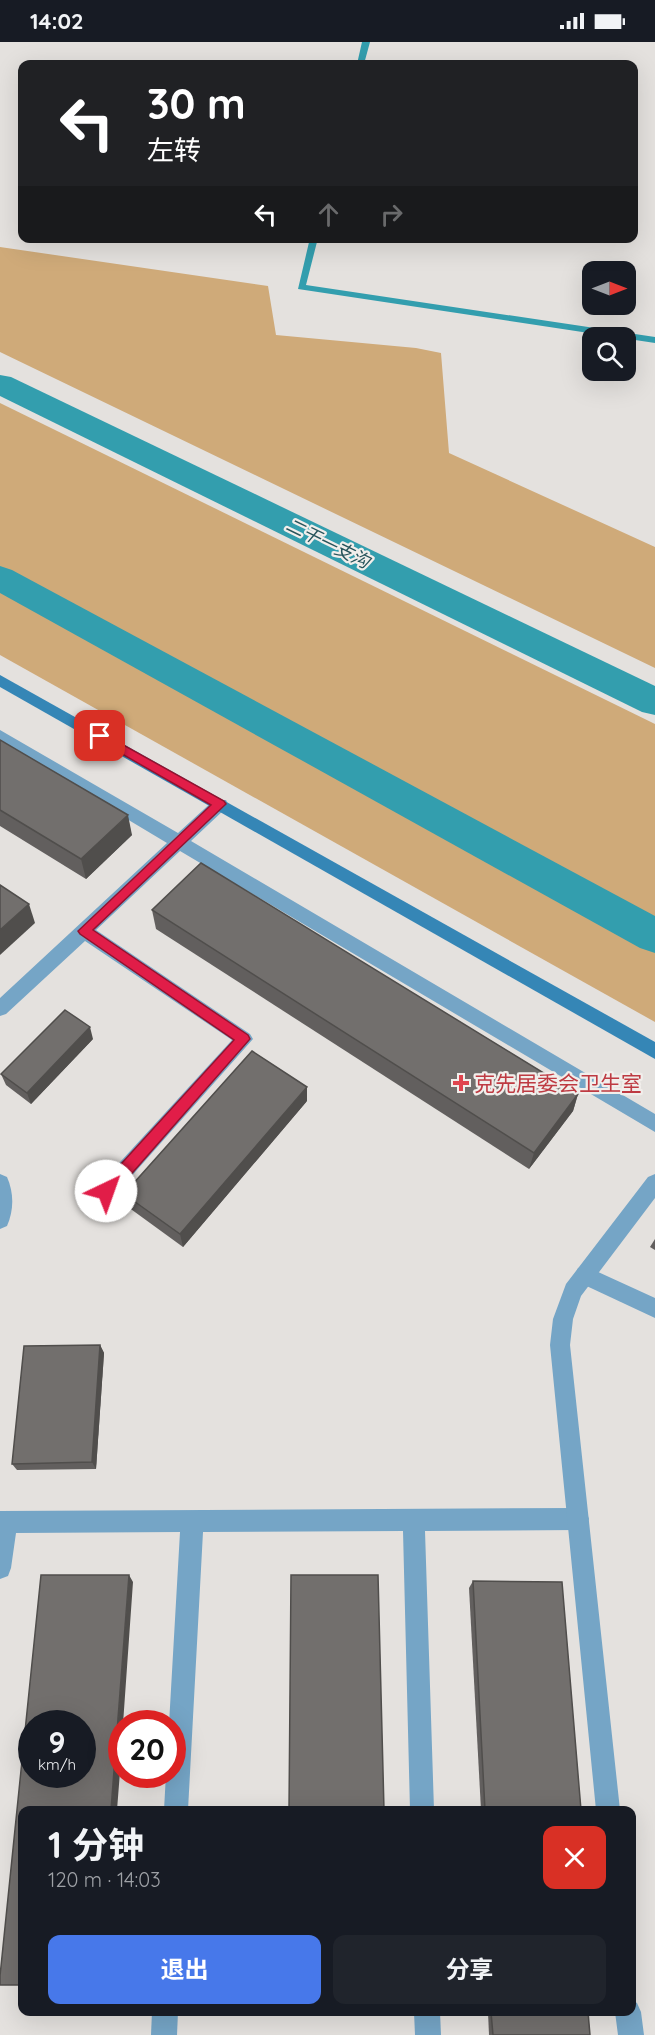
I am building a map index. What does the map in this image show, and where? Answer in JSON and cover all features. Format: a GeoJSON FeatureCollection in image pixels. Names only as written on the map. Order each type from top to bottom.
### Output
{"type":"FeatureCollection","features":[{"type":"Feature","properties":{"kind":"main road"},"geometry":{"type":"LineString","coordinates":[[0,680],[655,1051]]}},
{"type":"Feature","properties":{"kind":"street"},"geometry":{"type":"LineString","coordinates":[[0,736],[655,1124]]}},
{"type":"Feature","properties":{"kind":"street"},"geometry":{"type":"LineString","coordinates":[[0,1010],[220,804]]}},
{"type":"Feature","properties":{"kind":"street"},"geometry":{"type":"LineString","coordinates":[[84,931],[244,1039],[106,1191]]}},
{"type":"Feature","properties":{"kind":"street"},"geometry":{"type":"LineString","coordinates":[[0,1183],[4,1198],[0,1220]]}},
{"type":"Feature","properties":{"kind":"street"},"geometry":{"type":"LineString","coordinates":[[608,1806],[560,1345],[563,1319],[573,1291],[655,1183]]}},
{"type":"Feature","properties":{"kind":"street"},"geometry":{"type":"LineString","coordinates":[[585,1275],[655,1308]]}},
{"type":"Feature","properties":{"kind":"street"},"geometry":{"type":"LineString","coordinates":[[0,1568],[3,1522],[578,1519]]}},
{"type":"Feature","properties":{"kind":"street"},"geometry":{"type":"LineString","coordinates":[[414,1520],[422,1806]]}},
{"type":"Feature","properties":{"kind":"street"},"geometry":{"type":"LineString","coordinates":[[176,1806],[192,1521]]}},
{"type":"Feature","properties":{"kind":"street"},"geometry":{"type":"LineString","coordinates":[[164,2035],[165,2016]]}},
{"type":"Feature","properties":{"kind":"street"},"geometry":{"type":"LineString","coordinates":[[427,2016],[428,2035]]}},
{"type":"Feature","properties":{"kind":"street"},"geometry":{"type":"LineString","coordinates":[[629,2016],[631,2035]]}},
{"type":"Feature","properties":{"kind":"shaded area"},"geometry":{"type":"Polygon","coordinates":[[[0,247],[268,286],[276,335],[416,348],[441,353],[449,453],[655,547],[655,668],[0,352],[0,247]]]}},
{"type":"Feature","properties":{"kind":"shaded area"},"geometry":{"type":"Polygon","coordinates":[[[0,403],[655,724],[655,1022],[0,655],[0,403]]]}},
{"type":"Feature","properties":{"kind":"building"},"geometry":{"type":"Polygon","coordinates":[[[0,740],[128,815],[81,859],[0,810],[0,740]]]}},
{"type":"Feature","properties":{"kind":"building"},"geometry":{"type":"Polygon","coordinates":[[[201,863],[578,1094],[534,1153],[152,910],[201,863]]]}},
{"type":"Feature","properties":{"kind":"building"},"geometry":{"type":"Polygon","coordinates":[[[0,885],[29,904],[0,930],[0,885]]]}},
{"type":"Feature","properties":{"kind":"building"},"geometry":{"type":"Polygon","coordinates":[[[65,1010],[90,1027],[27,1093],[1,1074],[65,1010]]]}},
{"type":"Feature","properties":{"kind":"building"},"geometry":{"type":"Polygon","coordinates":[[[252,1051],[307,1087],[180,1234],[124,1194],[252,1051]]]}},
{"type":"Feature","properties":{"kind":"building"},"geometry":{"type":"Polygon","coordinates":[[[100,1345],[92,1462],[12,1464],[24,1346],[100,1345]]]}},
{"type":"Feature","properties":{"kind":"building"},"geometry":{"type":"Polygon","coordinates":[[[41,1575],[129,1575],[119,1710],[108,1710],[108,1788],[113,1788],[111,1806],[18,1806],[18,1985],[0,1985],[0,1976],[19,1788],[96,1788],[96,1710],[27,1710],[41,1575]]]}},
{"type":"Feature","properties":{"kind":"building"},"geometry":{"type":"Polygon","coordinates":[[[291,1575],[378,1575],[384,1806],[289,1806],[291,1575]]]}},
{"type":"Feature","properties":{"kind":"building"},"geometry":{"type":"Polygon","coordinates":[[[473,1581],[562,1582],[581,1806],[485,1806],[473,1581]]]}},
{"type":"Feature","properties":{"kind":"building"},"geometry":{"type":"Polygon","coordinates":[[[491,2016],[588,2016],[590,2035],[493,2035],[491,2016]]]}},
{"type":"Feature","properties":{"kind":"waterway"},"geometry":{"type":"LineString","coordinates":[[361,60],[366,42]]}},
{"type":"Feature","properties":{"kind":"waterway"},"geometry":{"type":"LineString","coordinates":[[313,243],[301,287],[655,340]]}},
{"type":"Feature","properties":{"kind":"waterway","name":"二干一支沟"},"geometry":{"type":"LineString","coordinates":[[0,384],[655,702]]}},
{"type":"Feature","properties":{"kind":"waterway"},"geometry":{"type":"LineString","coordinates":[[0,578],[655,936]]}},
{"type":"Feature","properties":{"kind":"place","name":"克先居委会卫生室"},"geometry":{"type":"Point","coordinates":[461,1083]}},
{"type":"Feature","properties":{"kind":"route"},"geometry":{"type":"LineString","coordinates":[[100,736],[220,804],[84,931],[244,1039],[106,1191]]}}]}
